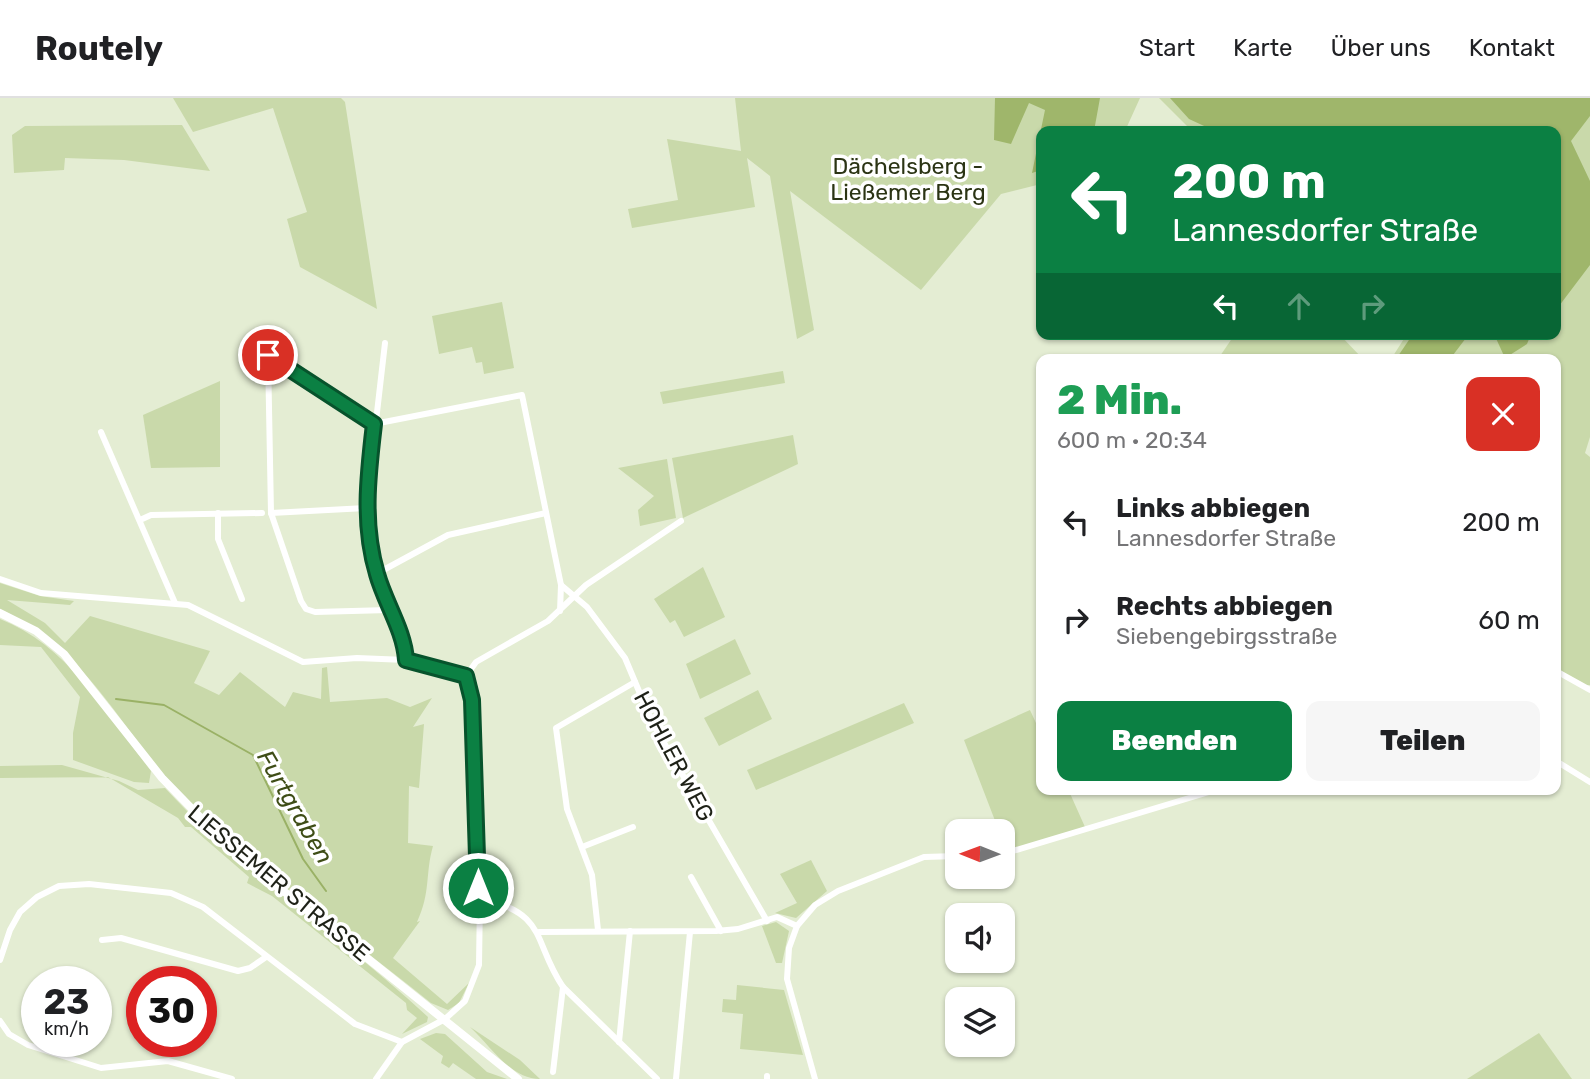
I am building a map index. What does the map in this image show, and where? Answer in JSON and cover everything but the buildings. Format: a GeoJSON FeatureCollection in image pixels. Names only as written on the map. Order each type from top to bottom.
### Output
{"type":"FeatureCollection","features":[{"type":"Feature","properties":{"kind":"street"},"geometry":{"type":"LineString","coordinates":[[385,343],[366,508],[376,574],[402,637],[406,660]]}},
{"type":"Feature","properties":{"kind":"street"},"geometry":{"type":"LineString","coordinates":[[389,610],[323,612],[306,609],[300,601],[271,513],[268,355],[374,424],[522,395],[561,585],[560,611]]}},
{"type":"Feature","properties":{"kind":"street"},"geometry":{"type":"LineString","coordinates":[[101,432],[175,603]]}},
{"type":"Feature","properties":{"kind":"street"},"geometry":{"type":"LineString","coordinates":[[271,513],[366,508]]}},
{"type":"Feature","properties":{"kind":"street"},"geometry":{"type":"LineString","coordinates":[[218,513],[218,539],[242,599]]}},
{"type":"Feature","properties":{"kind":"street"},"geometry":{"type":"LineString","coordinates":[[140,520],[151,515],[262,513]]}},
{"type":"Feature","properties":{"kind":"street"},"geometry":{"type":"LineString","coordinates":[[376,574],[448,535],[546,513]]}},
{"type":"Feature","properties":{"kind":"street"},"geometry":{"type":"LineString","coordinates":[[376,1079],[402,1041],[445,1020],[465,1002],[479,965],[480,898],[475,735],[466,676],[476,662],[560,611],[586,585],[681,521]]}},
{"type":"Feature","properties":{"kind":"street"},"geometry":{"type":"LineString","coordinates":[[0,579],[41,593],[188,605],[303,662],[357,658],[406,660],[466,676]]}},
{"type":"Feature","properties":{"kind":"street","name":"HOHLER WEG"},"geometry":{"type":"LineString","coordinates":[[561,585],[576,595],[619,649],[652,722],[766,920]]}},
{"type":"Feature","properties":{"kind":"street","name":"LIESSEMER STRASSE"},"geometry":{"type":"LineString","coordinates":[[0,613],[36,631],[64,654],[162,778],[231,849],[518,1079]]}},
{"type":"Feature","properties":{"kind":"street"},"geometry":{"type":"LineString","coordinates":[[1561,674],[1590,690]]}},
{"type":"Feature","properties":{"kind":"street"},"geometry":{"type":"LineString","coordinates":[[597,930],[592,875],[568,809],[556,728],[635,682]]}},
{"type":"Feature","properties":{"kind":"street"},"geometry":{"type":"LineString","coordinates":[[1561,764],[1590,782]]}},
{"type":"Feature","properties":{"kind":"street"},"geometry":{"type":"LineString","coordinates":[[1015,851],[1199,795]]}},
{"type":"Feature","properties":{"kind":"street"},"geometry":{"type":"LineString","coordinates":[[582,846],[633,827]]}},
{"type":"Feature","properties":{"kind":"street"},"geometry":{"type":"LineString","coordinates":[[815,1079],[787,979],[787,957],[797,926],[815,905],[838,891],[924,857],[945,856]]}},
{"type":"Feature","properties":{"kind":"street"},"geometry":{"type":"LineString","coordinates":[[691,877],[721,931]]}},
{"type":"Feature","properties":{"kind":"street"},"geometry":{"type":"LineString","coordinates":[[0,960],[10,930],[20,912],[47,891],[71,883],[180,895],[203,907],[355,1024],[402,1041]]}},
{"type":"Feature","properties":{"kind":"street"},"geometry":{"type":"LineString","coordinates":[[480,898],[525,917],[539,932],[555,976],[563,987],[657,1079]]}},
{"type":"Feature","properties":{"kind":"street"},"geometry":{"type":"LineString","coordinates":[[539,932],[721,931],[777,918],[797,926]]}},
{"type":"Feature","properties":{"kind":"street"},"geometry":{"type":"LineString","coordinates":[[619,1042],[630,932]]}},
{"type":"Feature","properties":{"kind":"street"},"geometry":{"type":"LineString","coordinates":[[676,1079],[690,932]]}},
{"type":"Feature","properties":{"kind":"street"},"geometry":{"type":"LineString","coordinates":[[102,940],[121,938],[238,971],[250,968],[265,957]]}},
{"type":"Feature","properties":{"kind":"street"},"geometry":{"type":"LineString","coordinates":[[553,1072],[563,987]]}},
{"type":"Feature","properties":{"kind":"street"},"geometry":{"type":"LineString","coordinates":[[0,1021],[9,1034],[27,1045],[101,1068],[167,1061],[232,1079]]}},
{"type":"Feature","properties":{"kind":"green space"},"geometry":{"type":"Polygon","coordinates":[[[173,98],[341,98],[345,102],[377,309],[300,267],[287,219],[307,212],[273,108],[193,132],[173,98]]]}},
{"type":"Feature","properties":{"kind":"green space","name":"Dächelsberg - Ließemer Berg"},"geometry":{"type":"Polygon","coordinates":[[[735,98],[1140,98],[1127,126],[1036,126],[1036,185],[1001,194],[921,290],[790,191],[814,330],[797,339],[770,176],[747,158],[755,207],[632,228],[628,209],[678,200],[667,139],[741,151],[735,98]]]}},
{"type":"Feature","properties":{"kind":"green space"},"geometry":{"type":"Polygon","coordinates":[[[995,98],[1100,98],[1095,126],[1042,126],[1045,110],[1029,103],[1011,144],[994,140],[995,98]]]}},
{"type":"Feature","properties":{"kind":"green space"},"geometry":{"type":"Polygon","coordinates":[[[1159,98],[1590,98],[1590,437],[1585,453],[1590,457],[1590,685],[1582,685],[1561,670],[1561,354],[1394,354],[1403,340],[1561,340],[1561,126],[1187,126],[1159,98]]]}},
{"type":"Feature","properties":{"kind":"green space"},"geometry":{"type":"Polygon","coordinates":[[[1170,98],[1590,98],[1590,116],[1571,141],[1590,181],[1590,265],[1561,303],[1561,126],[1204,126],[1189,119],[1170,98]]]}},
{"type":"Feature","properties":{"kind":"green space"},"geometry":{"type":"Polygon","coordinates":[[[182,125],[210,171],[124,160],[65,158],[64,170],[14,173],[12,135],[25,126],[182,125]]]}},
{"type":"Feature","properties":{"kind":"green space"},"geometry":{"type":"Polygon","coordinates":[[[1036,154],[1036,172],[1032,173],[1036,154]]]}},
{"type":"Feature","properties":{"kind":"green space"},"geometry":{"type":"Polygon","coordinates":[[[502,302],[514,368],[484,374],[482,362],[476,363],[472,347],[439,354],[432,316],[502,302]]]}},
{"type":"Feature","properties":{"kind":"green space"},"geometry":{"type":"Polygon","coordinates":[[[1231,340],[1345,340],[1358,354],[1221,354],[1231,340]]]}},
{"type":"Feature","properties":{"kind":"green space"},"geometry":{"type":"Polygon","coordinates":[[[1409,340],[1464,340],[1454,354],[1399,354],[1409,340]]]}},
{"type":"Feature","properties":{"kind":"green space"},"geometry":{"type":"Polygon","coordinates":[[[1497,340],[1529,340],[1527,344],[1511,354],[1503,354],[1497,340]]]}},
{"type":"Feature","properties":{"kind":"green space"},"geometry":{"type":"Polygon","coordinates":[[[783,371],[785,383],[663,404],[660,392],[783,371]]]}},
{"type":"Feature","properties":{"kind":"green space"},"geometry":{"type":"Polygon","coordinates":[[[220,381],[220,467],[151,468],[143,415],[220,381]]]}},
{"type":"Feature","properties":{"kind":"green space"},"geometry":{"type":"Polygon","coordinates":[[[793,435],[798,464],[683,518],[672,458],[793,435]]]}},
{"type":"Feature","properties":{"kind":"green space"},"geometry":{"type":"Polygon","coordinates":[[[667,459],[676,518],[640,526],[638,510],[654,496],[618,468],[667,459]]]}},
{"type":"Feature","properties":{"kind":"green space"},"geometry":{"type":"Polygon","coordinates":[[[703,567],[725,617],[684,637],[675,620],[670,623],[654,599],[703,567]]]}},
{"type":"Feature","properties":{"kind":"green space"},"geometry":{"type":"Polygon","coordinates":[[[0,583],[40,596],[74,601],[70,605],[7,600],[45,623],[65,643],[90,616],[210,651],[194,683],[219,695],[240,672],[285,707],[293,692],[321,699],[322,668],[327,667],[330,702],[387,698],[410,707],[432,698],[413,727],[424,724],[419,788],[409,786],[408,843],[433,846],[426,892],[417,922],[420,921],[393,958],[447,1004],[469,983],[459,1003],[448,1010],[431,1003],[274,880],[214,828],[163,774],[81,670],[58,647],[0,609],[0,583]]]}},
{"type":"Feature","properties":{"kind":"green space"},"geometry":{"type":"Polygon","coordinates":[[[0,619],[46,646],[85,684],[151,771],[149,783],[134,782],[73,760],[73,733],[80,697],[41,647],[0,645],[0,619]]]}},
{"type":"Feature","properties":{"kind":"green space"},"geometry":{"type":"Polygon","coordinates":[[[735,639],[751,674],[700,699],[686,664],[735,639]]]}},
{"type":"Feature","properties":{"kind":"green space"},"geometry":{"type":"Polygon","coordinates":[[[758,690],[772,719],[719,746],[704,718],[758,690]]]}},
{"type":"Feature","properties":{"kind":"green space"},"geometry":{"type":"Polygon","coordinates":[[[904,703],[914,723],[756,790],[747,770],[904,703]]]}},
{"type":"Feature","properties":{"kind":"green space"},"geometry":{"type":"Polygon","coordinates":[[[1030,710],[1036,723],[1036,795],[1071,795],[1085,827],[1015,849],[1015,819],[994,819],[964,740],[1030,710]]]}},
{"type":"Feature","properties":{"kind":"green space"},"geometry":{"type":"Polygon","coordinates":[[[62,765],[105,777],[0,778],[0,766],[62,765]]]}},
{"type":"Feature","properties":{"kind":"green space"},"geometry":{"type":"Polygon","coordinates":[[[111,779],[138,790],[165,788],[227,849],[428,1017],[427,1022],[402,1034],[417,1018],[407,1010],[406,1003],[272,896],[247,883],[249,877],[191,827],[185,827],[178,818],[111,779]]]}},
{"type":"Feature","properties":{"kind":"green space"},"geometry":{"type":"Polygon","coordinates":[[[811,860],[827,891],[796,918],[775,913],[797,903],[780,874],[811,860]]]}},
{"type":"Feature","properties":{"kind":"green space"},"geometry":{"type":"Polygon","coordinates":[[[776,922],[789,931],[782,963],[776,963],[762,926],[776,922]]]}},
{"type":"Feature","properties":{"kind":"green space"},"geometry":{"type":"Polygon","coordinates":[[[737,985],[784,990],[803,1055],[740,1049],[743,1014],[722,1012],[723,999],[736,1000],[737,985]]]}},
{"type":"Feature","properties":{"kind":"green space"},"geometry":{"type":"Polygon","coordinates":[[[470,1027],[520,1060],[540,1079],[529,1078],[510,1068],[470,1027]]]}},
{"type":"Feature","properties":{"kind":"green space"},"geometry":{"type":"Polygon","coordinates":[[[436,1033],[445,1034],[487,1072],[507,1079],[476,1079],[453,1063],[449,1068],[441,1063],[443,1056],[420,1039],[436,1033]]]}},
{"type":"Feature","properties":{"kind":"green space"},"geometry":{"type":"Polygon","coordinates":[[[1539,1033],[1572,1079],[1467,1079],[1539,1033]]]}},
{"type":"Feature","properties":{"kind":"waterway","name":"Furtgraben"},"geometry":{"type":"LineString","coordinates":[[116,699],[164,705],[253,755],[303,859],[326,891]]}},
{"type":"Feature","properties":{"kind":"route"},"geometry":{"type":"LineString","coordinates":[[268,355],[374,424],[366,508],[371,551],[376,574],[402,637],[406,660],[466,676],[472,700],[477,789],[478,888]]}}]}
